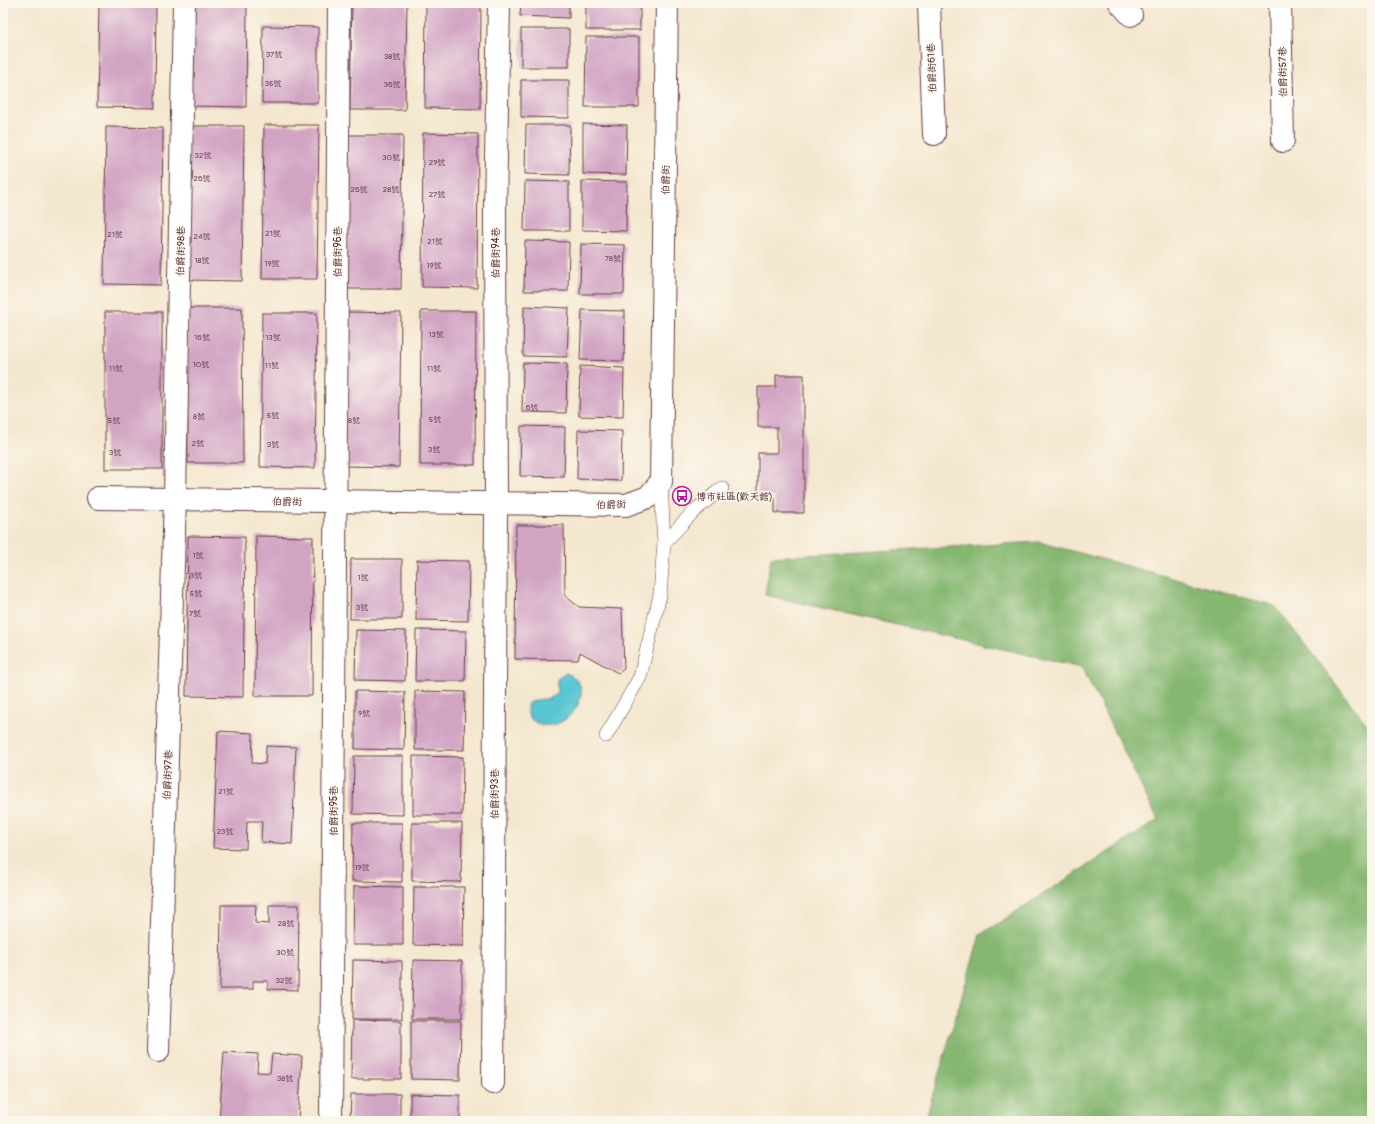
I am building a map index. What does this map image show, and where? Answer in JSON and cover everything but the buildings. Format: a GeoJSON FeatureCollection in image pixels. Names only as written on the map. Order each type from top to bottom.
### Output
{"type":"FeatureCollection","features":[{"type":"Feature","properties":{"kind":"street","name":"伯爵街98巷"},"geometry":{"type":"LineString","coordinates":[[176,499],[184,3]]}},
{"type":"Feature","properties":{"kind":"street","name":"伯爵街96巷"},"geometry":{"type":"LineString","coordinates":[[335,502],[338,3]]}},
{"type":"Feature","properties":{"kind":"street","name":"伯爵街94巷"},"geometry":{"type":"LineString","coordinates":[[496,504],[495,209],[499,3]]}},
{"type":"Feature","properties":{"kind":"street","name":"伯爵街"},"geometry":{"type":"LineString","coordinates":[[98,498],[626,506],[648,497],[661,482],[667,3]]}},
{"type":"Feature","properties":{"kind":"street","name":"伯爵街61巷"},"geometry":{"type":"LineString","coordinates":[[928,3],[934,134]]}},
{"type":"Feature","properties":{"kind":"street","name":"伯爵街57巷"},"geometry":{"type":"LineString","coordinates":[[1280,3],[1283,141]]}},
{"type":"Feature","properties":{"kind":"street","name":"伯爵街97巷"},"geometry":{"type":"LineString","coordinates":[[158,1052],[176,499]]}},
{"type":"Feature","properties":{"kind":"street","name":"伯爵街95巷"},"geometry":{"type":"LineString","coordinates":[[331,1121],[335,502]]}},
{"type":"Feature","properties":{"kind":"street","name":"伯爵街93巷"},"geometry":{"type":"LineString","coordinates":[[493,1083],[496,504]]}},
{"type":"Feature","properties":{"kind":"lane"},"geometry":{"type":"LineString","coordinates":[[606,736],[640,677],[660,595],[664,543],[661,482]]}},
{"type":"Feature","properties":{"kind":"lane"},"geometry":{"type":"LineString","coordinates":[[664,543],[693,512],[722,488]]}},
{"type":"Feature","properties":{"kind":"green space"},"geometry":{"type":"Polygon","coordinates":[[[1039,542],[1275,606],[1372,731],[1372,1121],[925,1121],[980,935],[1158,820],[1082,667],[765,595],[771,557],[1039,542]]]}},
{"type":"Feature","properties":{"kind":"water"},"geometry":{"type":"Polygon","coordinates":[[[566,673],[576,680],[581,689],[580,699],[575,709],[567,718],[557,723],[546,725],[535,722],[528,714],[528,703],[535,700],[550,698],[557,694],[557,679],[566,673]]]}},
{"type":"Feature","properties":{"kind":"place","name":"博市社區(歡天館)"},"geometry":{"type":"Point","coordinates":[682,496]}}]}
